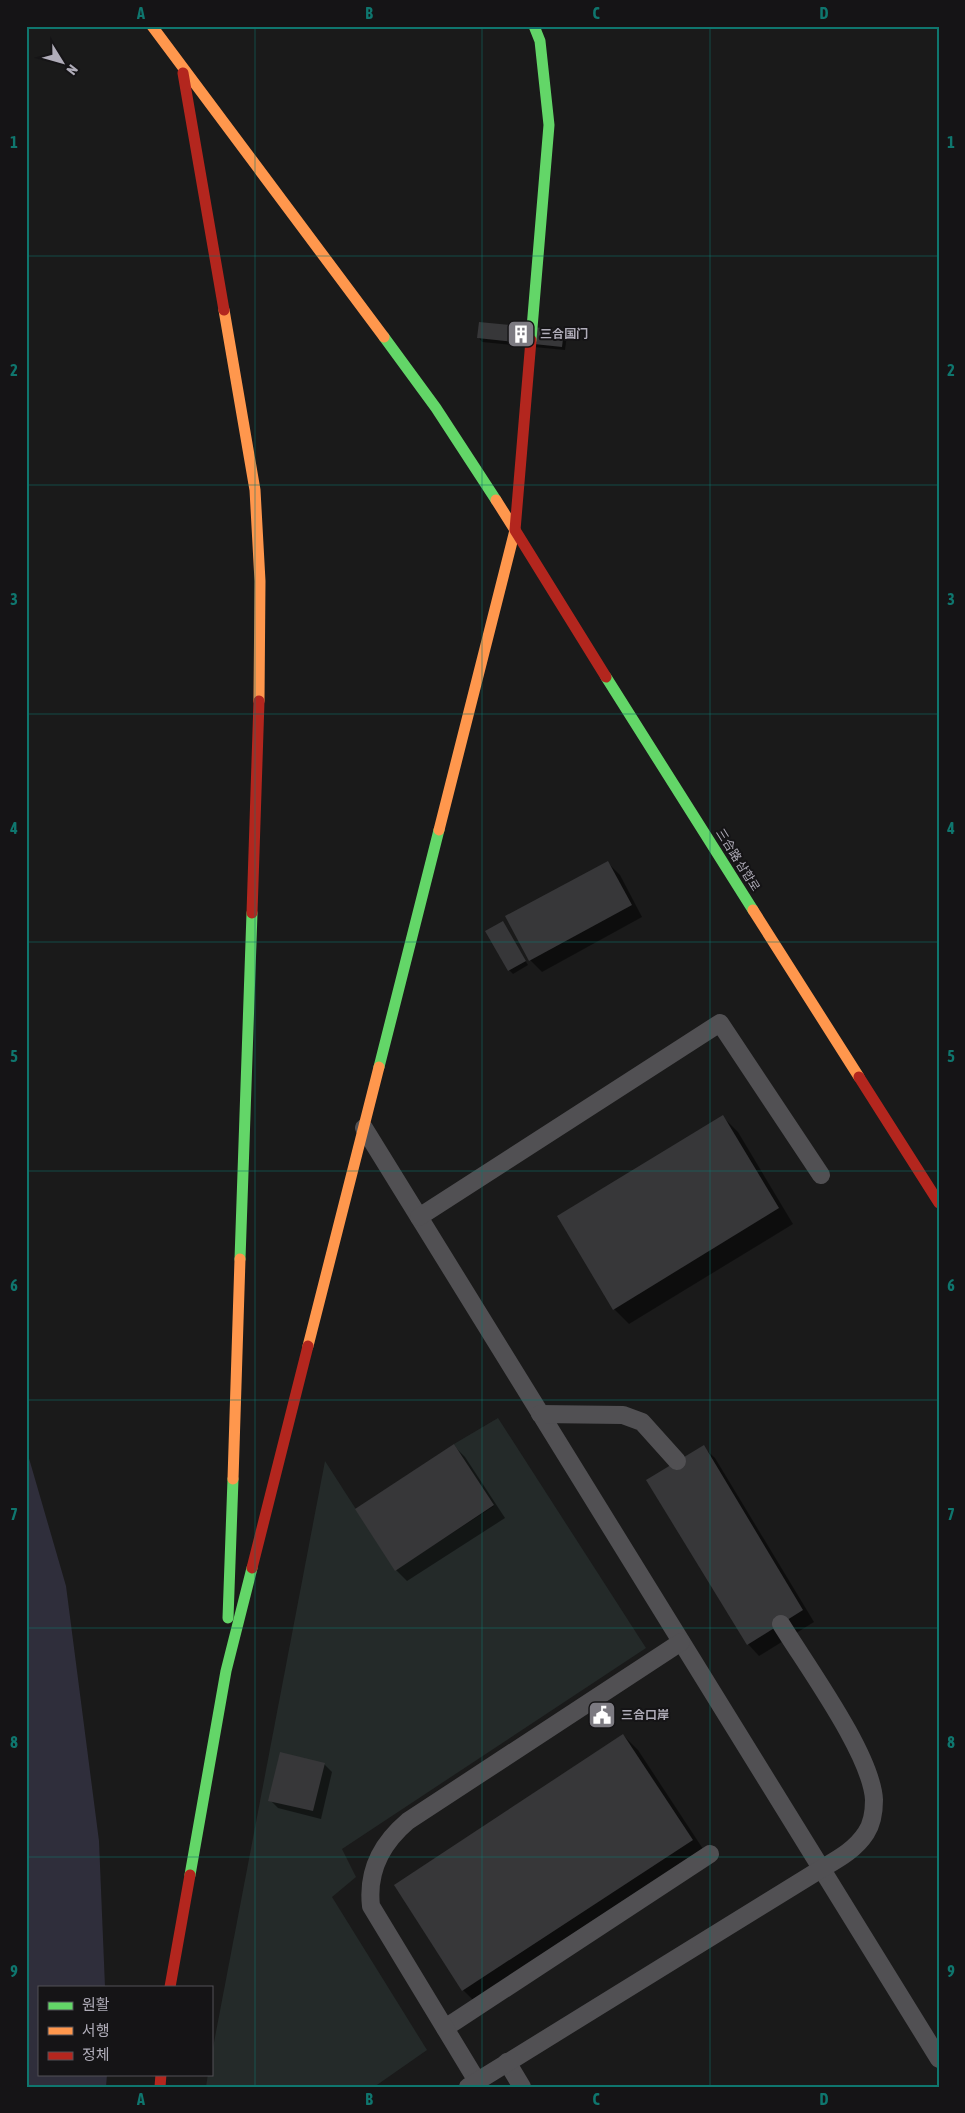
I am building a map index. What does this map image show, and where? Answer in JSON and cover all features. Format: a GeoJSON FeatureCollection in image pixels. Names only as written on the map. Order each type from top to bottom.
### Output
{"type":"FeatureCollection","features":[{"type":"Feature","properties":{"kind":"main road","name":"三合路 삼합로"},"geometry":{"type":"LineString","coordinates":[[152,26],[431,400],[939,1203]]}},
{"type":"Feature","properties":{"kind":"main road"},"geometry":{"type":"LineString","coordinates":[[170,1986],[226,1671],[515,530],[549,126],[540,41],[534,26]]}},
{"type":"Feature","properties":{"kind":"main road"},"geometry":{"type":"LineString","coordinates":[[182,66],[255,490],[260,581],[260,659],[226,1671]]}},
{"type":"Feature","properties":{"kind":"lane"},"geometry":{"type":"LineString","coordinates":[[419,1217],[720,1023],[821,1175]]}},
{"type":"Feature","properties":{"kind":"lane"},"geometry":{"type":"LineString","coordinates":[[364,1128],[939,2060]]}},
{"type":"Feature","properties":{"kind":"lane"},"geometry":{"type":"LineString","coordinates":[[540,1414],[623,1415],[642,1422],[677,1461]]}},
{"type":"Feature","properties":{"kind":"lane"},"geometry":{"type":"LineString","coordinates":[[681,1642],[408,1821],[394,1834],[380,1853],[369,1888],[371,1906],[446,2028],[473,2084],[822,1869],[852,1849],[866,1832],[872,1816],[874,1799],[867,1772],[851,1738],[781,1624]]}},
{"type":"Feature","properties":{"kind":"lane"},"geometry":{"type":"LineString","coordinates":[[446,2028],[710,1854]]}},
{"type":"Feature","properties":{"kind":"lane"},"geometry":{"type":"LineString","coordinates":[[507,2062],[522,2087]]}},
{"type":"Feature","properties":{"kind":"shaded area"},"geometry":{"type":"Polygon","coordinates":[[[498,1418],[646,1648],[342,1849],[356,1877],[332,1897],[427,2050],[374,2087],[206,2087],[208,2076],[212,2076],[212,2053],[325,1461],[395,1570],[494,1506],[454,1444],[498,1418]]]}},
{"type":"Feature","properties":{"kind":"shaded area"},"geometry":{"type":"Polygon","coordinates":[[[26,1448],[66,1586],[99,1841],[105,1986],[38,1986],[38,2076],[107,2076],[106,2087],[26,2087],[26,1448]]]}},
{"type":"Feature","properties":{"kind":"building","name":"三合国门"},"geometry":{"type":"Polygon","coordinates":[[[479,322],[564,330],[562,347],[477,338],[479,322]]]}},
{"type":"Feature","properties":{"kind":"building"},"geometry":{"type":"Polygon","coordinates":[[[608,861],[632,905],[529,961],[505,916],[608,861]]]}},
{"type":"Feature","properties":{"kind":"building"},"geometry":{"type":"Polygon","coordinates":[[[503,921],[526,961],[508,971],[485,931],[503,921]]]}},
{"type":"Feature","properties":{"kind":"building"},"geometry":{"type":"Polygon","coordinates":[[[723,1115],[779,1208],[613,1310],[557,1216],[723,1115]]]}},
{"type":"Feature","properties":{"kind":"building"},"geometry":{"type":"Polygon","coordinates":[[[454,1444],[494,1505],[395,1571],[355,1509],[454,1444]]]}},
{"type":"Feature","properties":{"kind":"building"},"geometry":{"type":"Polygon","coordinates":[[[704,1445],[803,1610],[747,1645],[646,1480],[704,1445]]]}},
{"type":"Feature","properties":{"kind":"building"},"geometry":{"type":"Polygon","coordinates":[[[623,1734],[693,1840],[462,1991],[394,1885],[623,1734]]]}},
{"type":"Feature","properties":{"kind":"building"},"geometry":{"type":"Polygon","coordinates":[[[280,1752],[325,1763],[313,1811],[268,1801],[280,1752]]]}},
{"type":"Feature","properties":{"kind":"traffic: fast"},"geometry":{"type":"LineString","coordinates":[[531,340],[549,125],[540,41],[534,26]]}},
{"type":"Feature","properties":{"kind":"traffic: fast"},"geometry":{"type":"LineString","coordinates":[[384,337],[436,408],[496,500]]}},
{"type":"Feature","properties":{"kind":"traffic: fast"},"geometry":{"type":"LineString","coordinates":[[606,677],[753,910]]}},
{"type":"Feature","properties":{"kind":"traffic: fast"},"geometry":{"type":"LineString","coordinates":[[379,1067],[439,830]]}},
{"type":"Feature","properties":{"kind":"traffic: fast"},"geometry":{"type":"LineString","coordinates":[[240,1259],[252,913]]}},
{"type":"Feature","properties":{"kind":"traffic: fast"},"geometry":{"type":"LineString","coordinates":[[228,1618],[233,1479]]}},
{"type":"Feature","properties":{"kind":"traffic: fast"},"geometry":{"type":"LineString","coordinates":[[190,1875],[226,1671],[252,1568]]}},
{"type":"Feature","properties":{"kind":"traffic: slow"},"geometry":{"type":"LineString","coordinates":[[152,26],[384,337]]}},
{"type":"Feature","properties":{"kind":"traffic: slow"},"geometry":{"type":"LineString","coordinates":[[224,310],[255,490],[260,581],[259,701]]}},
{"type":"Feature","properties":{"kind":"traffic: slow"},"geometry":{"type":"LineString","coordinates":[[439,830],[515,530],[496,500]]}},
{"type":"Feature","properties":{"kind":"traffic: slow"},"geometry":{"type":"LineString","coordinates":[[753,910],[859,1077]]}},
{"type":"Feature","properties":{"kind":"traffic: slow"},"geometry":{"type":"LineString","coordinates":[[308,1346],[379,1067]]}},
{"type":"Feature","properties":{"kind":"traffic: slow"},"geometry":{"type":"LineString","coordinates":[[233,1479],[240,1259]]}},
{"type":"Feature","properties":{"kind":"traffic: jam"},"geometry":{"type":"LineString","coordinates":[[183,73],[224,310]]}},
{"type":"Feature","properties":{"kind":"traffic: jam"},"geometry":{"type":"LineString","coordinates":[[531,340],[515,530],[606,677]]}},
{"type":"Feature","properties":{"kind":"traffic: jam"},"geometry":{"type":"LineString","coordinates":[[252,913],[259,701]]}},
{"type":"Feature","properties":{"kind":"traffic: jam"},"geometry":{"type":"LineString","coordinates":[[859,1077],[939,1203]]}},
{"type":"Feature","properties":{"kind":"traffic: jam"},"geometry":{"type":"LineString","coordinates":[[252,1568],[308,1346]]}},
{"type":"Feature","properties":{"kind":"traffic: jam"},"geometry":{"type":"LineString","coordinates":[[170,1986],[190,1875]]}},
{"type":"Feature","properties":{"kind":"traffic: jam"},"geometry":{"type":"LineString","coordinates":[[160,2087],[161,2076]]}},
{"type":"Feature","properties":{"kind":"place","name":"三合国门"},"geometry":{"type":"Point","coordinates":[521,334]}},
{"type":"Feature","properties":{"kind":"place","name":"三合口岸"},"geometry":{"type":"Point","coordinates":[602,1715]}}]}
